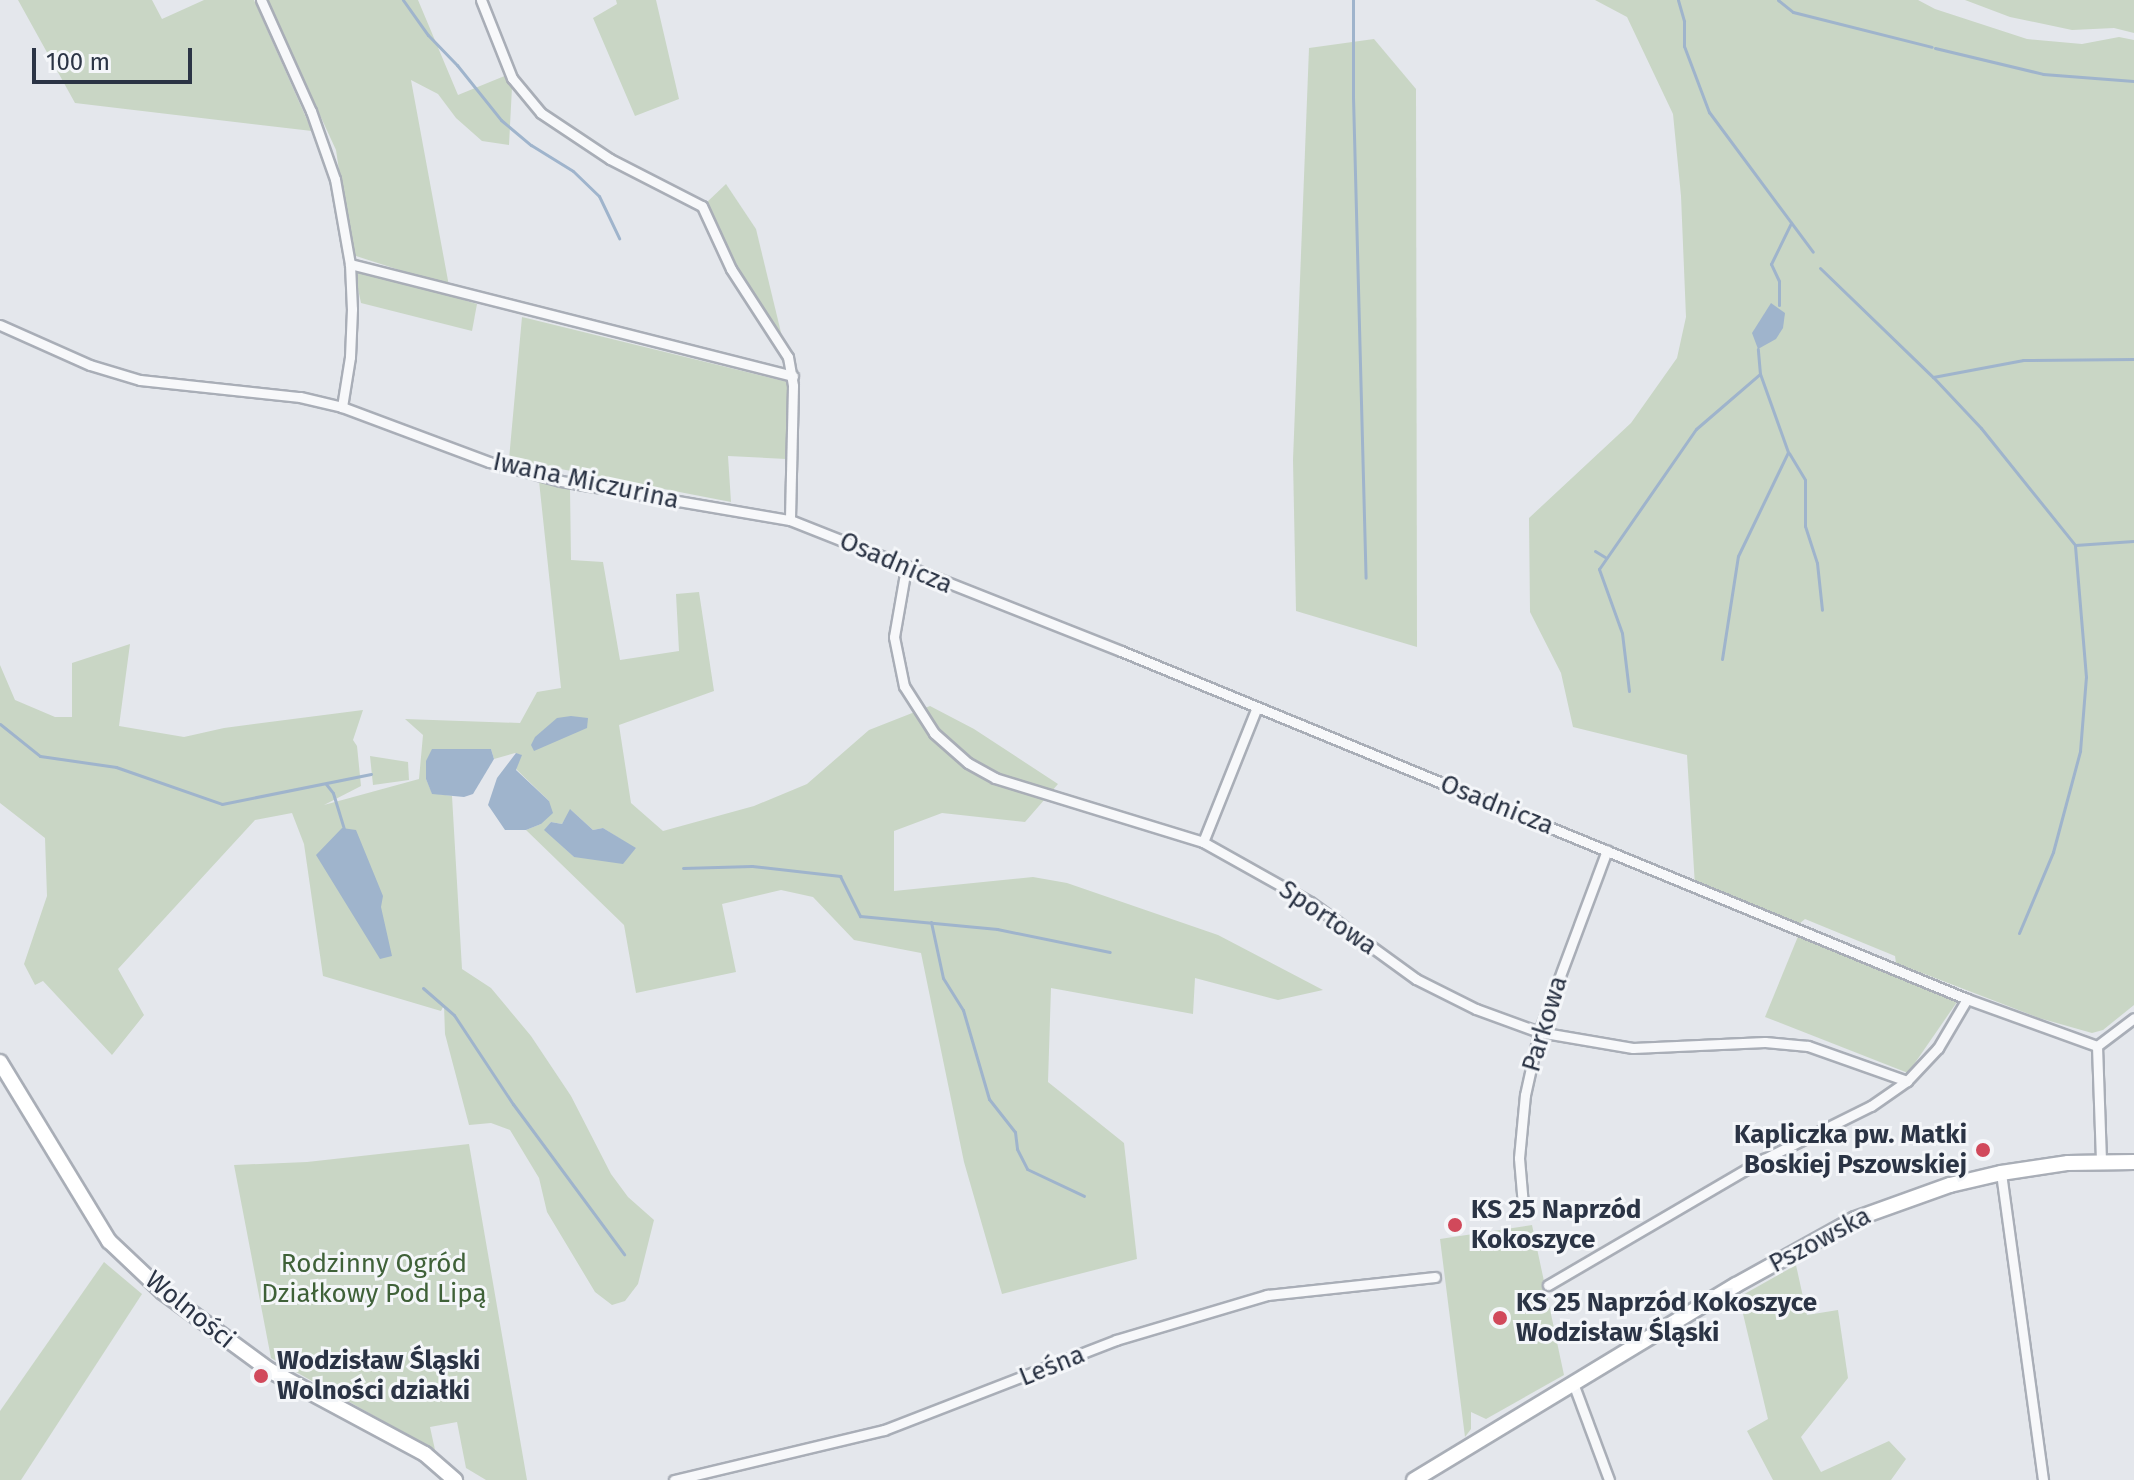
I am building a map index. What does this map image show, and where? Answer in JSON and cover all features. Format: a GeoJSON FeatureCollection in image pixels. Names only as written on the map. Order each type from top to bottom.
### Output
{"type":"FeatureCollection","features":[{"type":"Feature","properties":{"kind":"main road","name":"Wolności"},"geometry":{"type":"LineString","coordinates":[[0,1062],[109,1241],[163,1292],[293,1386],[425,1454],[455,1480]]}},
{"type":"Feature","properties":{"kind":"main road","name":"Pszowska"},"geometry":{"type":"LineString","coordinates":[[1414,1480],[1736,1285],[1855,1219],[1950,1185],[2001,1173],[2101,1162],[2134,1162]]}},
{"type":"Feature","properties":{"kind":"street"},"geometry":{"type":"LineString","coordinates":[[261,0],[328,151],[350,264],[350,357],[342,407]]}},
{"type":"Feature","properties":{"kind":"street"},"geometry":{"type":"LineString","coordinates":[[481,0],[512,78],[541,113],[610,159],[702,206],[731,269],[788,357],[793,376],[790,520]]}},
{"type":"Feature","properties":{"kind":"street"},"geometry":{"type":"LineString","coordinates":[[350,264],[793,376]]}},
{"type":"Feature","properties":{"kind":"street","name":"Iwana Miczurina"},"geometry":{"type":"LineString","coordinates":[[0,325],[90,365],[140,380],[254,390],[342,407],[489,462],[561,481],[790,520]]}},
{"type":"Feature","properties":{"kind":"street","name":"Osadnicza"},"geometry":{"type":"LineString","coordinates":[[790,520],[1257,707],[1967,999],[2097,1046]]}},
{"type":"Feature","properties":{"kind":"street","name":"Sportowa"},"geometry":{"type":"LineString","coordinates":[[906,568],[894,637],[904,686],[934,733],[968,763],[1023,788],[1203,842],[1310,902],[1416,979],[1476,1009],[1539,1032],[1633,1048],[1765,1042],[1808,1046],[1907,1081]]}},
{"type":"Feature","properties":{"kind":"street"},"geometry":{"type":"LineString","coordinates":[[1203,842],[1257,707]]}},
{"type":"Feature","properties":{"kind":"street","name":"Parkowa"},"geometry":{"type":"LineString","coordinates":[[1523,1205],[1519,1158],[1523,1111],[1539,1032],[1607,850]]}},
{"type":"Feature","properties":{"kind":"street"},"geometry":{"type":"LineString","coordinates":[[1548,1285],[1764,1159],[1871,1106],[1907,1081],[1938,1048],[1967,999]]}},
{"type":"Feature","properties":{"kind":"street"},"geometry":{"type":"LineString","coordinates":[[2101,1162],[2097,1046],[2134,1018]]}},
{"type":"Feature","properties":{"kind":"street"},"geometry":{"type":"LineString","coordinates":[[2001,1173],[2043,1480]]}},
{"type":"Feature","properties":{"kind":"street","name":"Leśna"},"geometry":{"type":"LineString","coordinates":[[674,1480],[884,1430],[1116,1340],[1267,1295],[1435,1277]]}},
{"type":"Feature","properties":{"kind":"street"},"geometry":{"type":"LineString","coordinates":[[1573,1383],[1609,1480]]}},
{"type":"Feature","properties":{"kind":"green space"},"geometry":{"type":"Polygon","coordinates":[[[18,0],[152,0],[162,19],[204,0],[254,0],[312,131],[75,103],[18,0]]]}},
{"type":"Feature","properties":{"kind":"green space"},"geometry":{"type":"Polygon","coordinates":[[[267,0],[418,0],[458,95],[507,75],[512,87],[509,145],[482,141],[456,118],[438,94],[411,80],[449,286],[356,256],[351,251],[336,150],[267,0]]]}},
{"type":"Feature","properties":{"kind":"green space"},"geometry":{"type":"Polygon","coordinates":[[[616,0],[656,0],[679,99],[635,116],[593,18],[617,4],[616,0]]]}},
{"type":"Feature","properties":{"kind":"green space"},"geometry":{"type":"Polygon","coordinates":[[[1595,0],[1918,0],[1935,9],[2027,39],[2082,44],[2119,37],[2134,40],[2134,1005],[2103,1030],[2092,1033],[2039,1018],[1896,963],[1895,956],[1805,919],[1799,924],[1695,886],[1687,755],[1573,727],[1561,673],[1530,612],[1529,518],[1631,423],[1677,358],[1686,317],[1681,196],[1673,114],[1627,17],[1595,0]]]}},
{"type":"Feature","properties":{"kind":"green space"},"geometry":{"type":"Polygon","coordinates":[[[1965,0],[2134,0],[2134,33],[2114,28],[2072,30],[2010,17],[1965,0]]]}},
{"type":"Feature","properties":{"kind":"green space"},"geometry":{"type":"Polygon","coordinates":[[[1374,39],[1416,89],[1417,647],[1296,611],[1293,460],[1309,48],[1374,39]]]}},
{"type":"Feature","properties":{"kind":"green space"},"geometry":{"type":"Polygon","coordinates":[[[726,184],[756,229],[784,345],[739,275],[705,204],[726,184]]]}},
{"type":"Feature","properties":{"kind":"green space"},"geometry":{"type":"Polygon","coordinates":[[[362,269],[477,304],[472,331],[361,303],[355,275],[362,269]]]}},
{"type":"Feature","properties":{"kind":"green space"},"geometry":{"type":"Polygon","coordinates":[[[522,317],[788,382],[786,459],[728,456],[731,502],[509,459],[522,317]]]}},
{"type":"Feature","properties":{"kind":"green space"},"geometry":{"type":"Polygon","coordinates":[[[539,481],[570,488],[571,560],[603,562],[620,660],[679,651],[676,594],[699,592],[714,691],[619,725],[631,803],[663,831],[754,806],[807,784],[869,730],[930,706],[974,729],[1058,784],[1025,822],[942,813],[894,831],[894,891],[1033,877],[1067,883],[1218,935],[1323,990],[1278,1000],[1195,978],[1193,1014],[1051,988],[1048,1082],[1124,1143],[1137,1259],[1002,1294],[964,1162],[921,953],[854,940],[813,897],[781,890],[722,904],[736,972],[636,993],[624,925],[526,830],[541,824],[549,801],[516,769],[521,755],[515,753],[494,759],[491,749],[426,761],[426,779],[432,793],[452,796],[462,969],[491,988],[531,1036],[571,1096],[611,1174],[628,1197],[654,1220],[638,1284],[625,1301],[612,1305],[595,1292],[547,1212],[539,1178],[510,1130],[491,1123],[469,1125],[445,1034],[444,1005],[441,1011],[323,976],[304,844],[292,813],[255,820],[118,969],[144,1015],[112,1055],[43,981],[35,985],[24,964],[47,896],[45,838],[0,803],[0,665],[15,700],[55,717],[72,717],[72,663],[130,644],[119,726],[184,737],[224,728],[363,710],[353,740],[357,746],[361,786],[324,805],[419,779],[423,735],[405,719],[520,723],[537,692],[561,688],[539,481]],[[571,810],[562,824],[551,822],[545,830],[574,857],[636,849],[603,828],[593,830],[571,810]]]}},
{"type":"Feature","properties":{"kind":"green space"},"geometry":{"type":"Polygon","coordinates":[[[370,756],[408,762],[409,780],[373,785],[370,756]]]}},
{"type":"Feature","properties":{"kind":"green space"},"geometry":{"type":"Polygon","coordinates":[[[1799,934],[1955,998],[1957,1002],[1908,1073],[1765,1017],[1799,934]]]}},
{"type":"Feature","properties":{"kind":"green space","name":"Rodzinny Ogród Działkowy Pod Lipą"},"geometry":{"type":"Polygon","coordinates":[[[469,1144],[527,1480],[486,1480],[466,1468],[457,1422],[430,1427],[435,1450],[271,1358],[234,1165],[307,1162],[469,1144]]]}},
{"type":"Feature","properties":{"kind":"green space","name":"KS 25 Naprzód Kokoszyce Wodzisław Śląski"},"geometry":{"type":"Polygon","coordinates":[[[1532,1225],[1564,1375],[1486,1419],[1471,1412],[1471,1429],[1465,1437],[1440,1239],[1532,1225]]]}},
{"type":"Feature","properties":{"kind":"green space"},"geometry":{"type":"Polygon","coordinates":[[[104,1262],[142,1294],[21,1480],[0,1480],[0,1411],[104,1262]]]}},
{"type":"Feature","properties":{"kind":"green space"},"geometry":{"type":"Polygon","coordinates":[[[1796,1265],[1807,1315],[1838,1310],[1848,1378],[1801,1437],[1821,1472],[1889,1441],[1906,1459],[1891,1480],[1773,1480],[1747,1431],[1768,1419],[1739,1297],[1796,1265]]]}},
{"type":"Feature","properties":{"kind":"water"},"geometry":{"type":"Polygon","coordinates":[[[1771,303],[1785,313],[1783,328],[1776,339],[1758,349],[1752,333],[1771,303]]]}},
{"type":"Feature","properties":{"kind":"water"},"geometry":{"type":"Polygon","coordinates":[[[557,718],[588,718],[587,728],[534,751],[531,745],[535,737],[557,718]]]}},
{"type":"Feature","properties":{"kind":"water"},"geometry":{"type":"Polygon","coordinates":[[[432,749],[491,749],[494,759],[473,794],[464,797],[432,794],[426,779],[426,761],[432,749]]]}},
{"type":"Feature","properties":{"kind":"water"},"geometry":{"type":"Polygon","coordinates":[[[516,753],[522,755],[516,770],[549,801],[553,813],[541,824],[526,830],[505,830],[488,805],[497,778],[516,753]]]}},
{"type":"Feature","properties":{"kind":"water"},"geometry":{"type":"Polygon","coordinates":[[[570,809],[593,830],[603,828],[636,848],[623,864],[574,857],[544,830],[551,822],[562,824],[570,809]]]}},
{"type":"Feature","properties":{"kind":"water"},"geometry":{"type":"Polygon","coordinates":[[[342,828],[356,830],[383,896],[381,907],[392,956],[380,959],[316,855],[342,828]]]}},
{"type":"Feature","properties":{"kind":"waterway"},"geometry":{"type":"LineString","coordinates":[[403,0],[428,35],[457,65],[501,120],[531,145],[573,171],[599,196],[619,238]]}},
{"type":"Feature","properties":{"kind":"waterway"},"geometry":{"type":"LineString","coordinates":[[1353,0],[1366,578]]}},
{"type":"Feature","properties":{"kind":"waterway"},"geometry":{"type":"LineString","coordinates":[[1678,0],[1684,21],[1684,46],[1709,112],[1813,252]]}},
{"type":"Feature","properties":{"kind":"waterway"},"geometry":{"type":"LineString","coordinates":[[1778,0],[1793,12],[1932,47]]}},
{"type":"Feature","properties":{"kind":"waterway"},"geometry":{"type":"LineString","coordinates":[[1935,48],[2043,74],[2134,81]]}},
{"type":"Feature","properties":{"kind":"waterway"},"geometry":{"type":"LineString","coordinates":[[1779,305],[1779,281],[1771,264],[1791,223]]}},
{"type":"Feature","properties":{"kind":"waterway"},"geometry":{"type":"LineString","coordinates":[[1820,268],[1933,377],[2023,360],[2134,359]]}},
{"type":"Feature","properties":{"kind":"waterway"},"geometry":{"type":"LineString","coordinates":[[1629,691],[1622,633],[1599,569],[1696,429],[1760,374],[1758,349]]}},
{"type":"Feature","properties":{"kind":"waterway"},"geometry":{"type":"LineString","coordinates":[[1722,659],[1738,556],[1788,452],[1760,374]]}},
{"type":"Feature","properties":{"kind":"waterway"},"geometry":{"type":"LineString","coordinates":[[1933,377],[1981,428],[2075,545],[2134,541]]}},
{"type":"Feature","properties":{"kind":"waterway"},"geometry":{"type":"LineString","coordinates":[[1789,453],[1805,480],[1805,526],[1817,563],[1822,610]]}},
{"type":"Feature","properties":{"kind":"waterway"},"geometry":{"type":"LineString","coordinates":[[2019,933],[2053,852],[2080,751],[2086,677],[2075,545]]}},
{"type":"Feature","properties":{"kind":"waterway"},"geometry":{"type":"LineString","coordinates":[[1595,551],[1605,557]]}},
{"type":"Feature","properties":{"kind":"waterway"},"geometry":{"type":"LineString","coordinates":[[0,724],[40,756],[116,767],[222,804],[371,774]]}},
{"type":"Feature","properties":{"kind":"waterway"},"geometry":{"type":"LineString","coordinates":[[326,784],[333,793],[344,828]]}},
{"type":"Feature","properties":{"kind":"waterway"},"geometry":{"type":"LineString","coordinates":[[683,868],[752,866],[840,876],[860,916],[997,929],[1110,952]]}},
{"type":"Feature","properties":{"kind":"waterway"},"geometry":{"type":"LineString","coordinates":[[931,922],[943,978],[963,1010],[989,1099],[1015,1132],[1017,1149],[1027,1169],[1084,1196]]}},
{"type":"Feature","properties":{"kind":"waterway"},"geometry":{"type":"LineString","coordinates":[[423,988],[454,1015],[513,1104],[624,1254]]}},
{"type":"Feature","properties":{"kind":"place","name":"Kapliczka pw. Matki Boskiej Pszowskiej"},"geometry":{"type":"Point","coordinates":[1983,1150]}},
{"type":"Feature","properties":{"kind":"place","name":"KS 25 Naprzód Kokoszyce"},"geometry":{"type":"Point","coordinates":[1455,1225]}},
{"type":"Feature","properties":{"kind":"place","name":"KS 25 Naprzód Kokoszyce Wodzisław Śląski"},"geometry":{"type":"Point","coordinates":[1500,1318]}},
{"type":"Feature","properties":{"kind":"place","name":"Wodzisław Śląski Wolności działki"},"geometry":{"type":"Point","coordinates":[261,1376]}}]}
